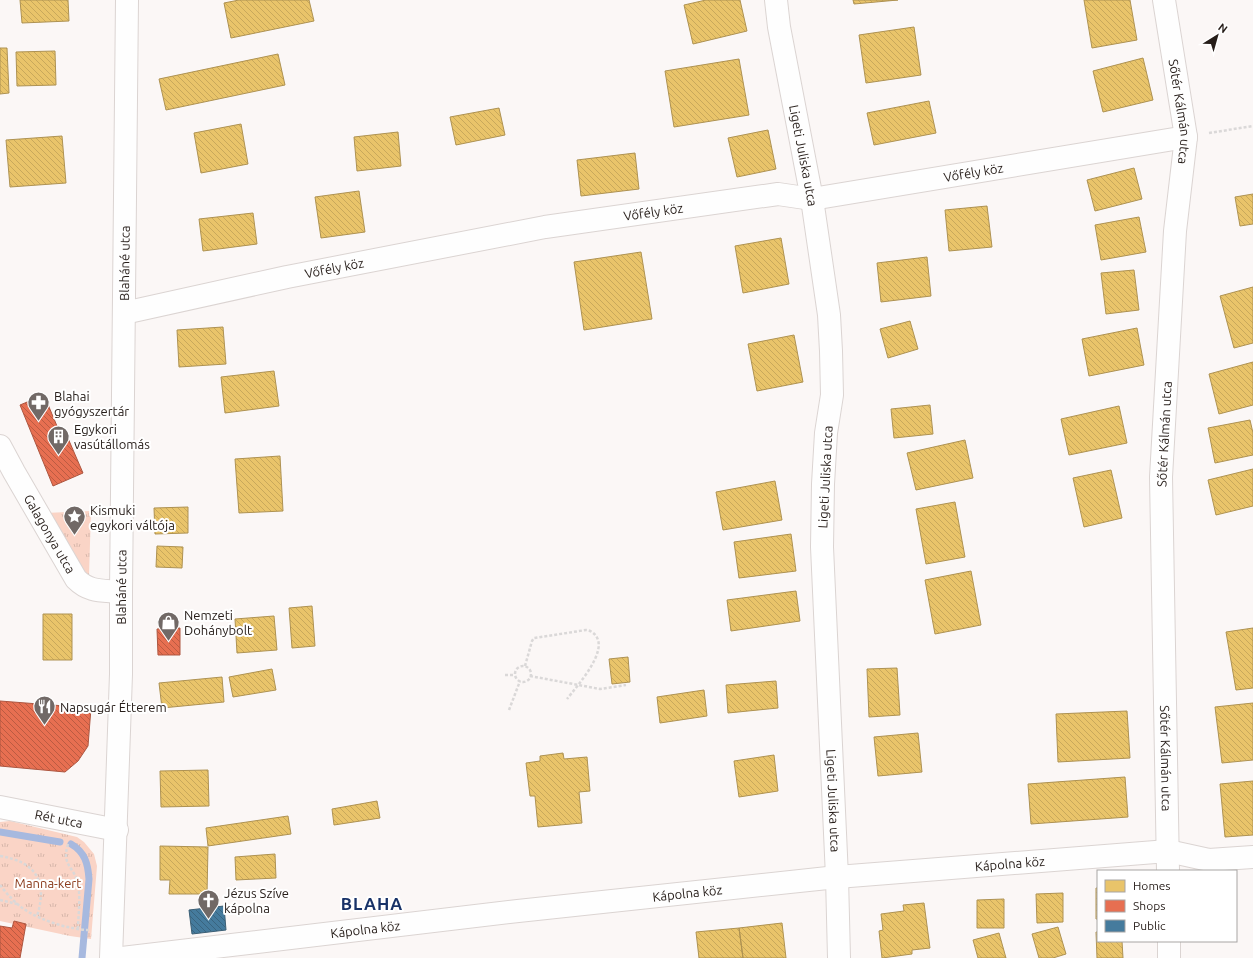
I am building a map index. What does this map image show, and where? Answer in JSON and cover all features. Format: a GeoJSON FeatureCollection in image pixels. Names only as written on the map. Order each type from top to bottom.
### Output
{"type":"FeatureCollection","features":[{"type":"Feature","properties":{"kind":"street","name":"Blaháné utca"},"geometry":{"type":"LineString","coordinates":[[112,958],[121,674],[127,0]]}},
{"type":"Feature","properties":{"kind":"street","name":"Ligeti Juliska utca"},"geometry":{"type":"LineString","coordinates":[[776,0],[779,27],[812,199],[828,314],[831,351],[832,395],[826,433],[823,484],[822,547],[837,877],[839,958]]}},
{"type":"Feature","properties":{"kind":"street","name":"Sőtér Kálmán utca"},"geometry":{"type":"LineString","coordinates":[[1164,0],[1186,137],[1175,231],[1161,476],[1168,861]]}},
{"type":"Feature","properties":{"kind":"street","name":"Vőfély köz"},"geometry":{"type":"LineString","coordinates":[[124,313],[287,277],[545,227],[778,194],[812,199],[1186,137]]}},
{"type":"Feature","properties":{"kind":"street","name":"Galagonya utca"},"geometry":{"type":"LineString","coordinates":[[0,446],[76,579],[82,585],[90,589],[121,592]]}},
{"type":"Feature","properties":{"kind":"street","name":"Rét utca"},"geometry":{"type":"LineString","coordinates":[[0,807],[117,830]]}},
{"type":"Feature","properties":{"kind":"street","name":"Kápolna köz"},"geometry":{"type":"LineString","coordinates":[[122,958],[518,911],[837,877],[1253,857]]}},
{"type":"Feature","properties":{"kind":"street"},"geometry":{"type":"LineString","coordinates":[[1169,942],[1169,958]]}},
{"type":"Feature","properties":{"kind":"path"},"geometry":{"type":"LineString","coordinates":[[1186,137],[1253,126]]}},
{"type":"Feature","properties":{"kind":"path"},"geometry":{"type":"LineString","coordinates":[[525,666],[534,638],[588,629],[597,637],[599,650],[595,660],[567,699]]}},
{"type":"Feature","properties":{"kind":"path"},"geometry":{"type":"LineString","coordinates":[[515,674],[517,669],[521,666],[525,666]]}},
{"type":"Feature","properties":{"kind":"path"},"geometry":{"type":"LineString","coordinates":[[525,666],[530,671],[530,676]]}},
{"type":"Feature","properties":{"kind":"path"},"geometry":{"type":"LineString","coordinates":[[505,675],[515,674]]}},
{"type":"Feature","properties":{"kind":"path"},"geometry":{"type":"LineString","coordinates":[[515,674],[515,677],[520,681],[527,680],[530,676]]}},
{"type":"Feature","properties":{"kind":"path"},"geometry":{"type":"LineString","coordinates":[[530,676],[600,689],[626,685]]}},
{"type":"Feature","properties":{"kind":"path"},"geometry":{"type":"LineString","coordinates":[[509,710],[520,681]]}},
{"type":"Feature","properties":{"kind":"path"},"geometry":{"type":"LineString","coordinates":[[69,838],[65,857],[78,886],[78,930]]}},
{"type":"Feature","properties":{"kind":"path"},"geometry":{"type":"LineString","coordinates":[[0,856],[20,861],[35,872],[41,889],[40,907],[37,916]]}},
{"type":"Feature","properties":{"kind":"path"},"geometry":{"type":"LineString","coordinates":[[0,885],[17,904],[37,916],[64,927],[83,930]]}},
{"type":"Feature","properties":{"kind":"path"},"geometry":{"type":"LineString","coordinates":[[0,900],[17,904]]}},
{"type":"Feature","properties":{"kind":"green space"},"geometry":{"type":"Polygon","coordinates":[[[91,511],[89,576],[85,574],[45,513],[91,511]]]}},
{"type":"Feature","properties":{"kind":"green space","name":"Manna-kert"},"geometry":{"type":"Polygon","coordinates":[[[10,821],[77,837],[84,842],[94,854],[97,866],[91,939],[0,921],[0,822],[10,821]]]}},
{"type":"Feature","properties":{"kind":"building: Homes"},"geometry":{"type":"Polygon","coordinates":[[[20,0],[68,0],[69,21],[22,23],[20,0]]]}},
{"type":"Feature","properties":{"kind":"building: Homes"},"geometry":{"type":"Polygon","coordinates":[[[239,0],[309,0],[314,21],[231,38],[224,3],[239,0]]]}},
{"type":"Feature","properties":{"kind":"building: Homes"},"geometry":{"type":"Polygon","coordinates":[[[706,0],[740,0],[747,31],[693,44],[684,5],[706,0]]]}},
{"type":"Feature","properties":{"kind":"building: Homes"},"geometry":{"type":"Polygon","coordinates":[[[853,0],[898,0],[854,4],[853,0]]]}},
{"type":"Feature","properties":{"kind":"building: Homes"},"geometry":{"type":"Polygon","coordinates":[[[1084,0],[1130,0],[1137,40],[1092,48],[1084,0]]]}},
{"type":"Feature","properties":{"kind":"building: Homes"},"geometry":{"type":"Polygon","coordinates":[[[914,27],[921,75],[866,83],[859,35],[914,27]]]}},
{"type":"Feature","properties":{"kind":"building: Homes"},"geometry":{"type":"Polygon","coordinates":[[[0,48],[7,48],[9,93],[0,94],[0,48]]]}},
{"type":"Feature","properties":{"kind":"building: Homes"},"geometry":{"type":"Polygon","coordinates":[[[55,51],[56,85],[17,86],[16,52],[55,51]]]}},
{"type":"Feature","properties":{"kind":"building: Homes"},"geometry":{"type":"Polygon","coordinates":[[[278,54],[285,85],[166,110],[159,79],[278,54]]]}},
{"type":"Feature","properties":{"kind":"building: Homes"},"geometry":{"type":"Polygon","coordinates":[[[1143,58],[1153,100],[1103,112],[1093,71],[1143,58]]]}},
{"type":"Feature","properties":{"kind":"building: Homes"},"geometry":{"type":"Polygon","coordinates":[[[739,59],[749,115],[674,127],[665,71],[739,59]]]}},
{"type":"Feature","properties":{"kind":"building: Homes"},"geometry":{"type":"Polygon","coordinates":[[[929,101],[936,133],[874,145],[867,113],[929,101]]]}},
{"type":"Feature","properties":{"kind":"building: Homes"},"geometry":{"type":"Polygon","coordinates":[[[499,108],[505,135],[456,145],[450,117],[499,108]]]}},
{"type":"Feature","properties":{"kind":"building: Homes"},"geometry":{"type":"Polygon","coordinates":[[[241,124],[248,164],[201,173],[194,133],[241,124]]]}},
{"type":"Feature","properties":{"kind":"building: Homes"},"geometry":{"type":"Polygon","coordinates":[[[768,130],[776,169],[737,177],[728,138],[768,130]]]}},
{"type":"Feature","properties":{"kind":"building: Homes"},"geometry":{"type":"Polygon","coordinates":[[[398,132],[401,166],[357,171],[354,137],[398,132]]]}},
{"type":"Feature","properties":{"kind":"building: Homes"},"geometry":{"type":"Polygon","coordinates":[[[62,136],[66,183],[10,187],[6,140],[62,136]]]}},
{"type":"Feature","properties":{"kind":"building: Homes"},"geometry":{"type":"Polygon","coordinates":[[[635,153],[639,189],[581,196],[577,160],[635,153]]]}},
{"type":"Feature","properties":{"kind":"building: Homes"},"geometry":{"type":"Polygon","coordinates":[[[1134,168],[1142,199],[1095,211],[1087,180],[1134,168]]]}},
{"type":"Feature","properties":{"kind":"building: Homes"},"geometry":{"type":"Polygon","coordinates":[[[359,191],[365,232],[321,238],[315,197],[359,191]]]}},
{"type":"Feature","properties":{"kind":"building: Homes"},"geometry":{"type":"Polygon","coordinates":[[[1253,194],[1253,224],[1240,226],[1235,197],[1253,194]]]}},
{"type":"Feature","properties":{"kind":"building: Homes"},"geometry":{"type":"Polygon","coordinates":[[[987,206],[992,247],[949,251],[945,210],[987,206]]]}},
{"type":"Feature","properties":{"kind":"building: Homes"},"geometry":{"type":"Polygon","coordinates":[[[253,213],[257,244],[203,251],[199,219],[253,213]]]}},
{"type":"Feature","properties":{"kind":"building: Homes"},"geometry":{"type":"Polygon","coordinates":[[[1139,217],[1146,252],[1101,260],[1095,225],[1139,217]]]}},
{"type":"Feature","properties":{"kind":"building: Homes"},"geometry":{"type":"Polygon","coordinates":[[[781,238],[789,284],[743,293],[735,246],[781,238]]]}},
{"type":"Feature","properties":{"kind":"building: Homes"},"geometry":{"type":"Polygon","coordinates":[[[641,252],[652,319],[584,330],[574,262],[641,252]]]}},
{"type":"Feature","properties":{"kind":"building: Homes"},"geometry":{"type":"Polygon","coordinates":[[[927,257],[931,296],[881,302],[877,263],[927,257]]]}},
{"type":"Feature","properties":{"kind":"building: Homes"},"geometry":{"type":"Polygon","coordinates":[[[1134,270],[1139,310],[1106,314],[1101,273],[1134,270]]]}},
{"type":"Feature","properties":{"kind":"building: Homes"},"geometry":{"type":"Polygon","coordinates":[[[1253,287],[1253,343],[1234,348],[1220,296],[1253,287]]]}},
{"type":"Feature","properties":{"kind":"building: Homes"},"geometry":{"type":"Polygon","coordinates":[[[910,321],[918,349],[888,358],[880,329],[910,321]]]}},
{"type":"Feature","properties":{"kind":"building: Homes"},"geometry":{"type":"Polygon","coordinates":[[[223,327],[226,364],[179,367],[177,330],[223,327]]]}},
{"type":"Feature","properties":{"kind":"building: Homes"},"geometry":{"type":"Polygon","coordinates":[[[1137,328],[1144,365],[1089,376],[1082,339],[1137,328]]]}},
{"type":"Feature","properties":{"kind":"building: Homes"},"geometry":{"type":"Polygon","coordinates":[[[794,335],[803,382],[757,391],[748,344],[794,335]]]}},
{"type":"Feature","properties":{"kind":"building: Homes"},"geometry":{"type":"Polygon","coordinates":[[[1253,362],[1253,405],[1219,414],[1209,374],[1253,362]]]}},
{"type":"Feature","properties":{"kind":"building: Homes"},"geometry":{"type":"Polygon","coordinates":[[[274,371],[279,406],[225,413],[221,377],[274,371]]]}},
{"type":"Feature","properties":{"kind":"building: Homes"},"geometry":{"type":"Polygon","coordinates":[[[930,405],[933,434],[894,438],[891,409],[930,405]]]}},
{"type":"Feature","properties":{"kind":"building: Homes"},"geometry":{"type":"Polygon","coordinates":[[[1119,406],[1127,443],[1069,455],[1061,419],[1119,406]]]}},
{"type":"Feature","properties":{"kind":"building: Homes"},"geometry":{"type":"Polygon","coordinates":[[[1250,420],[1253,433],[1253,455],[1215,463],[1208,428],[1250,420]]]}},
{"type":"Feature","properties":{"kind":"building: Homes"},"geometry":{"type":"Polygon","coordinates":[[[965,440],[973,478],[916,490],[907,453],[965,440]]]}},
{"type":"Feature","properties":{"kind":"building: Homes"},"geometry":{"type":"Polygon","coordinates":[[[280,456],[283,511],[239,513],[235,459],[280,456]]]}},
{"type":"Feature","properties":{"kind":"building: Homes"},"geometry":{"type":"Polygon","coordinates":[[[1253,469],[1253,506],[1216,515],[1208,480],[1253,469]]]}},
{"type":"Feature","properties":{"kind":"building: Homes"},"geometry":{"type":"Polygon","coordinates":[[[1111,470],[1122,518],[1084,527],[1073,478],[1111,470]]]}},
{"type":"Feature","properties":{"kind":"building: Homes"},"geometry":{"type":"Polygon","coordinates":[[[775,481],[782,520],[723,530],[716,492],[775,481]]]}},
{"type":"Feature","properties":{"kind":"building: Homes"},"geometry":{"type":"Polygon","coordinates":[[[955,502],[965,557],[926,564],[916,509],[955,502]]]}},
{"type":"Feature","properties":{"kind":"building: Homes"},"geometry":{"type":"Polygon","coordinates":[[[188,507],[188,533],[155,534],[154,508],[188,507]]]}},
{"type":"Feature","properties":{"kind":"building: Homes"},"geometry":{"type":"Polygon","coordinates":[[[791,534],[796,571],[739,578],[734,542],[791,534]]]}},
{"type":"Feature","properties":{"kind":"building: Homes"},"geometry":{"type":"Polygon","coordinates":[[[157,546],[183,547],[182,568],[156,567],[157,546]]]}},
{"type":"Feature","properties":{"kind":"building: Homes"},"geometry":{"type":"Polygon","coordinates":[[[971,571],[981,625],[935,634],[925,580],[971,571]]]}},
{"type":"Feature","properties":{"kind":"building: Homes"},"geometry":{"type":"Polygon","coordinates":[[[796,591],[800,621],[731,631],[727,600],[796,591]]]}},
{"type":"Feature","properties":{"kind":"building: Homes"},"geometry":{"type":"Polygon","coordinates":[[[312,606],[315,646],[292,648],[289,608],[312,606]]]}},
{"type":"Feature","properties":{"kind":"building: Homes"},"geometry":{"type":"Polygon","coordinates":[[[43,614],[72,614],[72,660],[43,660],[43,614]]]}},
{"type":"Feature","properties":{"kind":"building: Homes"},"geometry":{"type":"Polygon","coordinates":[[[274,616],[277,650],[237,653],[235,619],[274,616]]]}},
{"type":"Feature","properties":{"kind":"building: Homes"},"geometry":{"type":"Polygon","coordinates":[[[1253,628],[1253,688],[1236,690],[1226,632],[1253,628]]]}},
{"type":"Feature","properties":{"kind":"building: Homes"},"geometry":{"type":"Polygon","coordinates":[[[628,657],[630,682],[612,684],[609,659],[628,657]]]}},
{"type":"Feature","properties":{"kind":"building: Homes"},"geometry":{"type":"Polygon","coordinates":[[[897,668],[900,715],[869,717],[867,669],[897,668]]]}},
{"type":"Feature","properties":{"kind":"building: Homes"},"geometry":{"type":"Polygon","coordinates":[[[272,669],[276,690],[233,697],[229,677],[272,669]]]}},
{"type":"Feature","properties":{"kind":"building: Homes"},"geometry":{"type":"Polygon","coordinates":[[[222,677],[224,702],[162,708],[159,683],[222,677]]]}},
{"type":"Feature","properties":{"kind":"building: Homes"},"geometry":{"type":"Polygon","coordinates":[[[776,681],[778,708],[728,713],[726,685],[776,681]]]}},
{"type":"Feature","properties":{"kind":"building: Homes"},"geometry":{"type":"Polygon","coordinates":[[[704,690],[707,716],[660,723],[657,697],[704,690]]]}},
{"type":"Feature","properties":{"kind":"building: Homes"},"geometry":{"type":"Polygon","coordinates":[[[1253,703],[1253,760],[1222,763],[1215,707],[1253,703]]]}},
{"type":"Feature","properties":{"kind":"building: Homes"},"geometry":{"type":"Polygon","coordinates":[[[1127,711],[1130,758],[1058,762],[1056,714],[1127,711]]]}},
{"type":"Feature","properties":{"kind":"building: Homes"},"geometry":{"type":"Polygon","coordinates":[[[918,733],[922,772],[878,776],[874,737],[918,733]]]}},
{"type":"Feature","properties":{"kind":"building: Homes"},"geometry":{"type":"Polygon","coordinates":[[[563,753],[564,759],[587,757],[590,791],[579,792],[582,823],[538,827],[535,796],[530,796],[526,763],[540,761],[540,756],[563,753]]]}},
{"type":"Feature","properties":{"kind":"building: Homes"},"geometry":{"type":"Polygon","coordinates":[[[774,755],[778,791],[739,797],[734,761],[774,755]]]}},
{"type":"Feature","properties":{"kind":"building: Homes"},"geometry":{"type":"Polygon","coordinates":[[[208,770],[209,806],[161,807],[160,771],[208,770]]]}},
{"type":"Feature","properties":{"kind":"building: Homes"},"geometry":{"type":"Polygon","coordinates":[[[1125,777],[1128,817],[1031,824],[1028,784],[1125,777]]]}},
{"type":"Feature","properties":{"kind":"building: Homes"},"geometry":{"type":"Polygon","coordinates":[[[1253,781],[1253,835],[1225,837],[1220,784],[1253,781]]]}},
{"type":"Feature","properties":{"kind":"building: Homes"},"geometry":{"type":"Polygon","coordinates":[[[377,801],[380,818],[334,825],[332,809],[377,801]]]}},
{"type":"Feature","properties":{"kind":"building: Homes"},"geometry":{"type":"Polygon","coordinates":[[[288,816],[291,834],[208,846],[206,828],[288,816]]]}},
{"type":"Feature","properties":{"kind":"building: Homes"},"geometry":{"type":"Polygon","coordinates":[[[160,846],[208,847],[207,894],[169,894],[170,880],[160,880],[160,846]]]}},
{"type":"Feature","properties":{"kind":"building: Homes"},"geometry":{"type":"Polygon","coordinates":[[[275,854],[276,878],[236,880],[235,857],[275,854]]]}},
{"type":"Feature","properties":{"kind":"building: Homes"},"geometry":{"type":"Polygon","coordinates":[[[1096,888],[1097,888],[1097,919],[1096,888]]]}},
{"type":"Feature","properties":{"kind":"building: Homes"},"geometry":{"type":"Polygon","coordinates":[[[1063,893],[1063,922],[1037,923],[1036,894],[1063,893]]]}},
{"type":"Feature","properties":{"kind":"building: Homes"},"geometry":{"type":"Polygon","coordinates":[[[1004,899],[1004,928],[977,928],[977,900],[1004,899]]]}},
{"type":"Feature","properties":{"kind":"building: Homes"},"geometry":{"type":"Polygon","coordinates":[[[924,903],[930,948],[912,950],[912,954],[882,958],[879,931],[883,930],[881,914],[904,911],[903,905],[924,903]]]}},
{"type":"Feature","properties":{"kind":"building: Homes"},"geometry":{"type":"Polygon","coordinates":[[[782,923],[786,958],[743,958],[739,928],[782,923]]]}},
{"type":"Feature","properties":{"kind":"building: Homes"},"geometry":{"type":"Polygon","coordinates":[[[1058,927],[1066,954],[1053,958],[1039,958],[1032,934],[1058,927]]]}},
{"type":"Feature","properties":{"kind":"building: Homes"},"geometry":{"type":"Polygon","coordinates":[[[739,928],[743,958],[699,958],[696,932],[739,928]]]}},
{"type":"Feature","properties":{"kind":"building: Homes"},"geometry":{"type":"Polygon","coordinates":[[[1096,932],[1097,942],[1122,942],[1123,958],[1097,958],[1096,932]]]}},
{"type":"Feature","properties":{"kind":"building: Homes"},"geometry":{"type":"Polygon","coordinates":[[[999,933],[1006,958],[978,958],[973,940],[999,933]]]}},
{"type":"Feature","properties":{"kind":"building: Shops","name":"Egykori vasútállomás"},"geometry":{"type":"Polygon","coordinates":[[[44,395],[62,438],[67,436],[83,473],[53,486],[20,405],[44,395]]]}},
{"type":"Feature","properties":{"kind":"building: Shops","name":"Nemzeti Dohánybolt"},"geometry":{"type":"Polygon","coordinates":[[[180,628],[180,655],[158,655],[157,629],[180,628]]]}},
{"type":"Feature","properties":{"kind":"building: Shops","name":"Napsugár Étterem"},"geometry":{"type":"Polygon","coordinates":[[[0,701],[91,708],[88,746],[78,761],[65,772],[0,766],[0,701]]]}},
{"type":"Feature","properties":{"kind":"building: Shops"},"geometry":{"type":"Polygon","coordinates":[[[14,921],[26,924],[20,958],[0,958],[0,926],[12,928],[14,921]]]}},
{"type":"Feature","properties":{"kind":"building: Public","name":"Jézus Szíve kápolna"},"geometry":{"type":"Polygon","coordinates":[[[224,906],[226,930],[192,934],[189,910],[224,906]]]}},
{"type":"Feature","properties":{"kind":"waterway"},"geometry":{"type":"LineString","coordinates":[[0,832],[60,842]]}},
{"type":"Feature","properties":{"kind":"waterway"},"geometry":{"type":"LineString","coordinates":[[71,844],[83,855],[87,863],[89,874],[82,958]]}},
{"type":"Feature","properties":{"kind":"place","name":"Blahai gyógyszertár"},"geometry":{"type":"Point","coordinates":[39,422]}},
{"type":"Feature","properties":{"kind":"place","name":"Egykori vasútállomás"},"geometry":{"type":"Point","coordinates":[58,456]}},
{"type":"Feature","properties":{"kind":"place","name":"Kismuki egykori váltója"},"geometry":{"type":"Point","coordinates":[75,536]}},
{"type":"Feature","properties":{"kind":"place","name":"Nemzeti Dohánybolt"},"geometry":{"type":"Point","coordinates":[169,642]}},
{"type":"Feature","properties":{"kind":"place","name":"Napsugár Étterem"},"geometry":{"type":"Point","coordinates":[45,726]}},
{"type":"Feature","properties":{"kind":"place","name":"Jézus Szíve kápolna"},"geometry":{"type":"Point","coordinates":[208,920]}},
{"type":"Feature","properties":{"kind":"district","name":"BLAHA"},"geometry":{"type":"Point","coordinates":[372,904]}}]}
